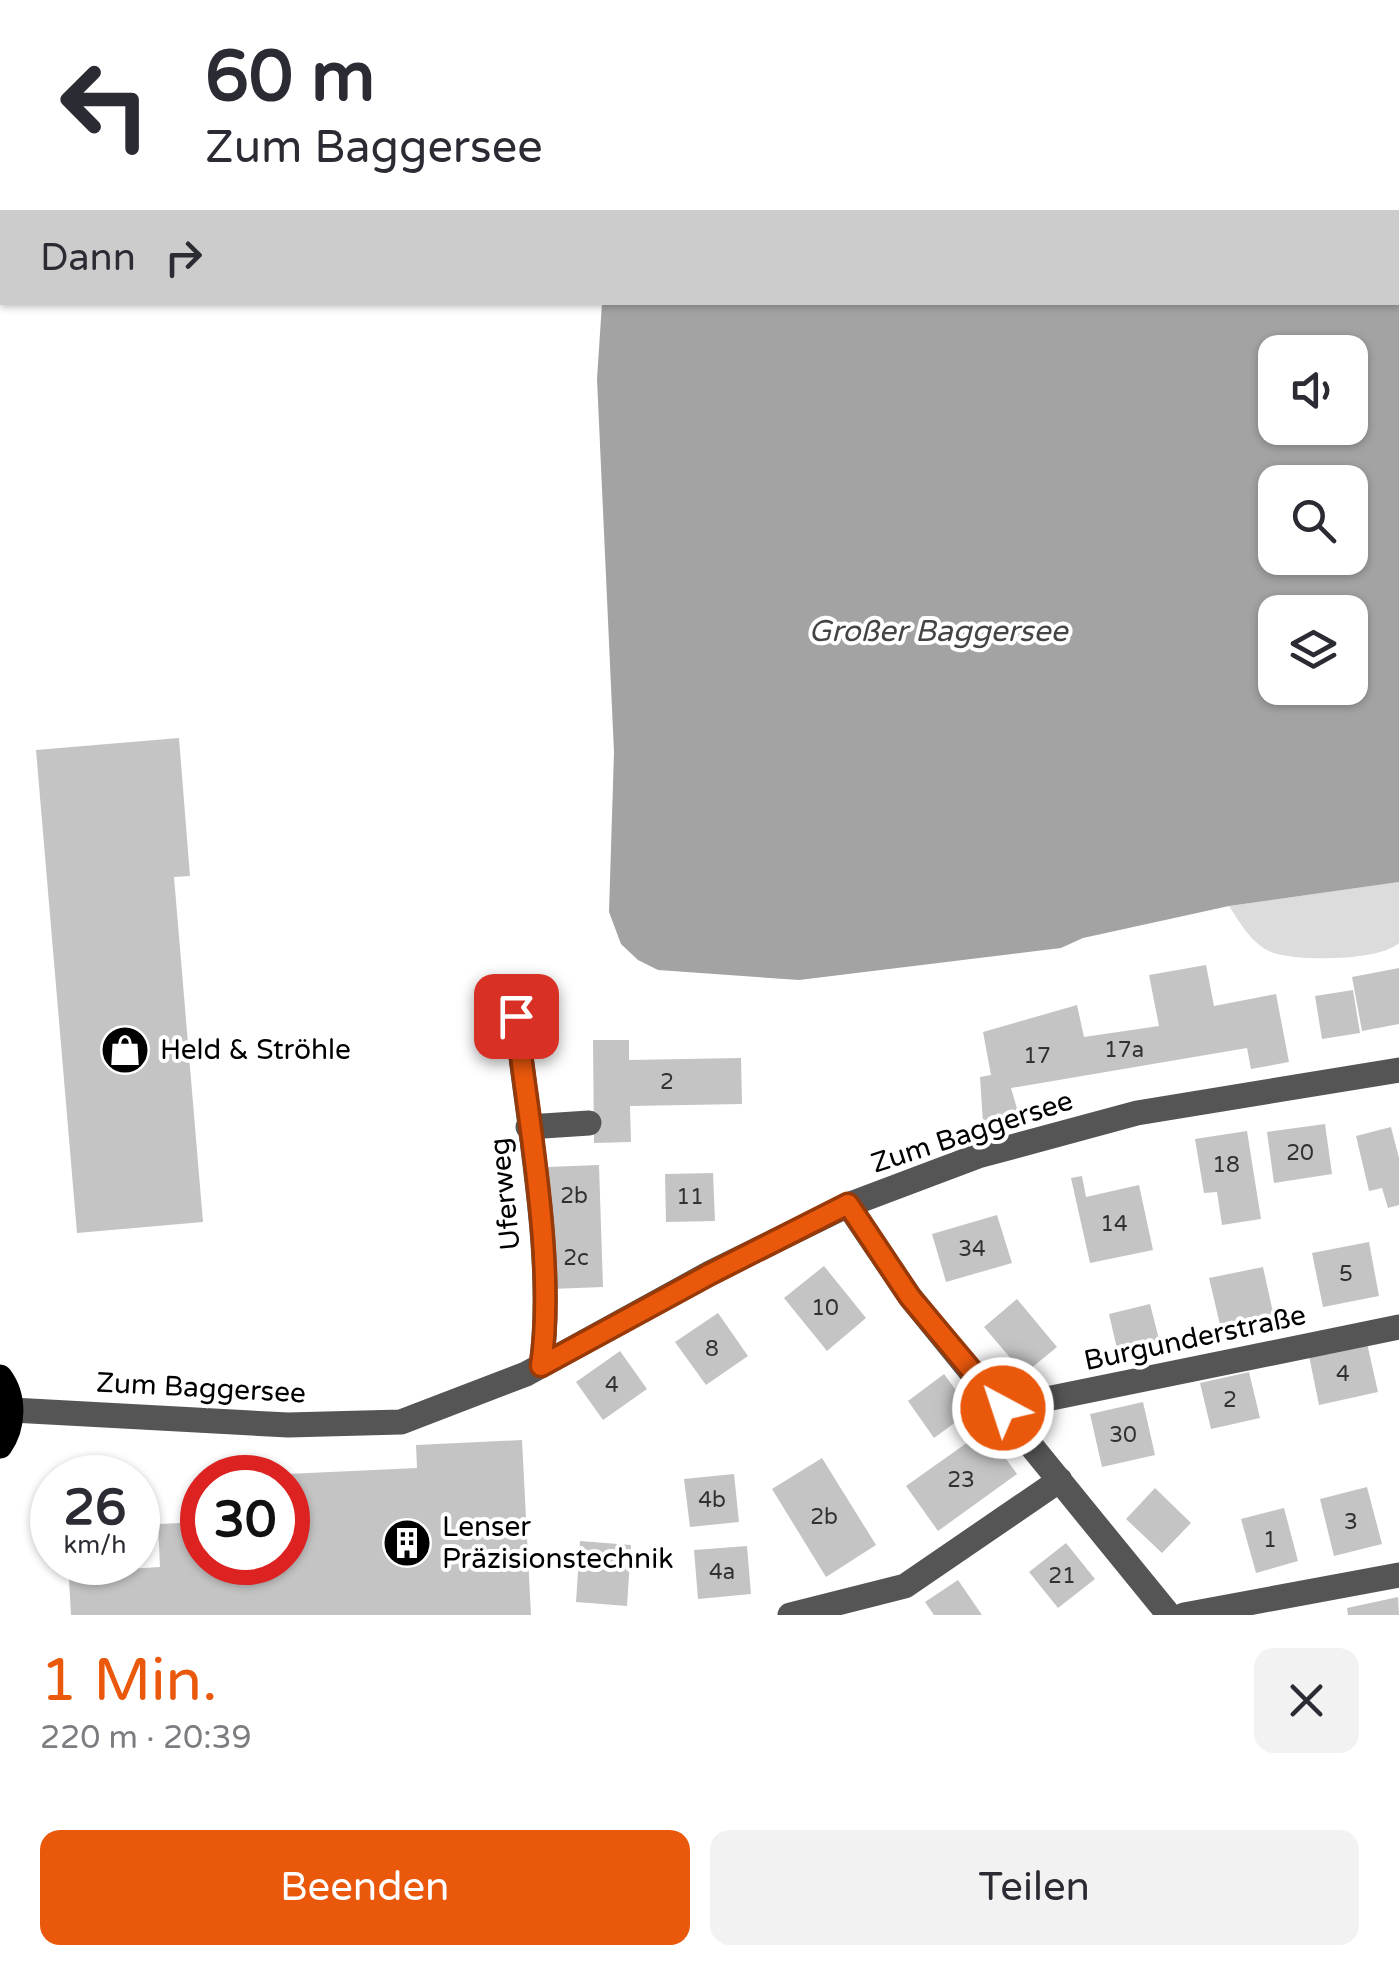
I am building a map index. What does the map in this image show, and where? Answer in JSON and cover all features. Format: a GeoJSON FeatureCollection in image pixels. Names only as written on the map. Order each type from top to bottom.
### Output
{"type":"FeatureCollection","features":[{"type":"Feature","properties":{"kind":"main road"},"geometry":{"type":"LineString","coordinates":[[0,1376],[12,1410],[7,1436],[0,1446]]}},
{"type":"Feature","properties":{"kind":"street","name":"Uferweg"},"geometry":{"type":"LineString","coordinates":[[516,1016],[542,1247],[541,1366]]}},
{"type":"Feature","properties":{"kind":"street","name":"Zum Baggersee"},"geometry":{"type":"LineString","coordinates":[[12,1410],[288,1425],[400,1422],[541,1366],[848,1204],[978,1156],[1137,1113],[1399,1070]]}},
{"type":"Feature","properties":{"kind":"street"},"geometry":{"type":"LineString","coordinates":[[528,1127],[589,1123]]}},
{"type":"Feature","properties":{"kind":"street"},"geometry":{"type":"LineString","coordinates":[[848,1204],[910,1297],[1169,1615]]}},
{"type":"Feature","properties":{"kind":"street","name":"Burgunderstraße"},"geometry":{"type":"LineString","coordinates":[[1003,1408],[1399,1327]]}},
{"type":"Feature","properties":{"kind":"street"},"geometry":{"type":"LineString","coordinates":[[790,1615],[905,1586],[1060,1480]]}},
{"type":"Feature","properties":{"kind":"street"},"geometry":{"type":"LineString","coordinates":[[1184,1615],[1399,1575]]}},
{"type":"Feature","properties":{"kind":"shaded area"},"geometry":{"type":"Polygon","coordinates":[[[1399,882],[1399,943],[1357,956],[1299,957],[1271,952],[1252,938],[1229,906],[1399,882]]]}},
{"type":"Feature","properties":{"kind":"water","name":"Großer Baggersee"},"geometry":{"type":"Polygon","coordinates":[[[602,305],[1399,305],[1399,882],[1229,906],[1083,938],[1061,948],[799,980],[658,970],[638,960],[621,944],[609,912],[614,752],[597,379],[602,305]]]}},
{"type":"Feature","properties":{"kind":"building","name":"Held & Ströhle"},"geometry":{"type":"Polygon","coordinates":[[[179,738],[190,876],[174,877],[203,1222],[77,1233],[36,750],[179,738]]]}},
{"type":"Feature","properties":{"kind":"building"},"geometry":{"type":"Polygon","coordinates":[[[1206,965],[1214,1006],[1276,994],[1289,1062],[1251,1069],[1247,1048],[1011,1088],[1018,1112],[983,1124],[980,1077],[991,1075],[983,1032],[1077,1005],[1084,1037],[1159,1026],[1149,975],[1206,965]]]}},
{"type":"Feature","properties":{"kind":"building"},"geometry":{"type":"Polygon","coordinates":[[[1399,968],[1399,1024],[1362,1031],[1352,977],[1399,968]]]}},
{"type":"Feature","properties":{"kind":"building"},"geometry":{"type":"Polygon","coordinates":[[[1353,990],[1360,1033],[1322,1039],[1315,996],[1353,990]]]}},
{"type":"Feature","properties":{"kind":"building"},"geometry":{"type":"Polygon","coordinates":[[[593,1040],[629,1040],[629,1060],[741,1058],[742,1104],[630,1106],[631,1142],[594,1143],[593,1040]]]}},
{"type":"Feature","properties":{"kind":"building"},"geometry":{"type":"Polygon","coordinates":[[[1325,1124],[1332,1174],[1274,1183],[1267,1132],[1325,1124]]]}},
{"type":"Feature","properties":{"kind":"building"},"geometry":{"type":"Polygon","coordinates":[[[1391,1127],[1399,1158],[1399,1205],[1388,1208],[1382,1188],[1369,1191],[1356,1136],[1391,1127]]]}},
{"type":"Feature","properties":{"kind":"building"},"geometry":{"type":"Polygon","coordinates":[[[1247,1131],[1261,1219],[1222,1225],[1217,1192],[1204,1193],[1195,1139],[1247,1131]]]}},
{"type":"Feature","properties":{"kind":"building"},"geometry":{"type":"Polygon","coordinates":[[[599,1165],[603,1287],[551,1289],[547,1167],[599,1165]]]}},
{"type":"Feature","properties":{"kind":"building"},"geometry":{"type":"Polygon","coordinates":[[[713,1173],[715,1221],[666,1222],[665,1174],[713,1173]]]}},
{"type":"Feature","properties":{"kind":"building"},"geometry":{"type":"Polygon","coordinates":[[[1082,1176],[1086,1197],[1139,1185],[1153,1250],[1090,1263],[1071,1178],[1082,1176]]]}},
{"type":"Feature","properties":{"kind":"building"},"geometry":{"type":"Polygon","coordinates":[[[997,1215],[1012,1263],[946,1282],[932,1234],[997,1215]]]}},
{"type":"Feature","properties":{"kind":"building"},"geometry":{"type":"Polygon","coordinates":[[[1369,1242],[1379,1296],[1323,1307],[1312,1253],[1369,1242]]]}},
{"type":"Feature","properties":{"kind":"building"},"geometry":{"type":"Polygon","coordinates":[[[824,1266],[866,1318],[827,1351],[784,1298],[824,1266]]]}},
{"type":"Feature","properties":{"kind":"building"},"geometry":{"type":"Polygon","coordinates":[[[1263,1267],[1274,1317],[1221,1329],[1209,1278],[1263,1267]]]}},
{"type":"Feature","properties":{"kind":"building"},"geometry":{"type":"Polygon","coordinates":[[[1017,1299],[1057,1347],[1024,1374],[984,1327],[1017,1299]]]}},
{"type":"Feature","properties":{"kind":"building"},"geometry":{"type":"Polygon","coordinates":[[[1150,1304],[1160,1343],[1118,1353],[1109,1314],[1150,1304]]]}},
{"type":"Feature","properties":{"kind":"building"},"geometry":{"type":"Polygon","coordinates":[[[718,1313],[748,1356],[706,1385],[675,1342],[718,1313]]]}},
{"type":"Feature","properties":{"kind":"building"},"geometry":{"type":"Polygon","coordinates":[[[1367,1343],[1378,1392],[1319,1405],[1309,1356],[1367,1343]]]}},
{"type":"Feature","properties":{"kind":"building"},"geometry":{"type":"Polygon","coordinates":[[[620,1351],[647,1389],[603,1420],[576,1382],[620,1351]]]}},
{"type":"Feature","properties":{"kind":"building"},"geometry":{"type":"Polygon","coordinates":[[[1249,1372],[1260,1418],[1211,1429],[1200,1383],[1249,1372]]]}},
{"type":"Feature","properties":{"kind":"building"},"geometry":{"type":"Polygon","coordinates":[[[944,1374],[971,1411],[934,1438],[908,1401],[944,1374]]]}},
{"type":"Feature","properties":{"kind":"building"},"geometry":{"type":"Polygon","coordinates":[[[1143,1402],[1155,1455],[1102,1467],[1090,1414],[1143,1402]]]}},
{"type":"Feature","properties":{"kind":"building"},"geometry":{"type":"Polygon","coordinates":[[[985,1430],[1017,1474],[938,1531],[906,1486],[985,1430]]]}},
{"type":"Feature","properties":{"kind":"building","name":"Lenser Präzisionstechnik"},"geometry":{"type":"Polygon","coordinates":[[[522,1440],[531,1615],[71,1615],[69,1585],[160,1585],[160,1524],[180,1523],[180,1585],[310,1585],[310,1473],[417,1468],[416,1445],[522,1440]]]}},
{"type":"Feature","properties":{"kind":"building"},"geometry":{"type":"Polygon","coordinates":[[[822,1458],[876,1545],[826,1577],[772,1489],[822,1458]]]}},
{"type":"Feature","properties":{"kind":"building"},"geometry":{"type":"Polygon","coordinates":[[[734,1474],[739,1522],[690,1527],[684,1479],[734,1474]]]}},
{"type":"Feature","properties":{"kind":"building"},"geometry":{"type":"Polygon","coordinates":[[[1367,1487],[1382,1544],[1334,1556],[1320,1499],[1367,1487]]]}},
{"type":"Feature","properties":{"kind":"building"},"geometry":{"type":"Polygon","coordinates":[[[1155,1488],[1191,1523],[1162,1553],[1126,1519],[1155,1488]]]}},
{"type":"Feature","properties":{"kind":"building"},"geometry":{"type":"Polygon","coordinates":[[[1284,1508],[1298,1561],[1256,1573],[1241,1519],[1284,1508]]]}},
{"type":"Feature","properties":{"kind":"building"},"geometry":{"type":"Polygon","coordinates":[[[580,1541],[631,1545],[627,1606],[576,1602],[580,1541]]]}},
{"type":"Feature","properties":{"kind":"building"},"geometry":{"type":"Polygon","coordinates":[[[1066,1543],[1095,1579],[1058,1608],[1029,1572],[1066,1543]]]}},
{"type":"Feature","properties":{"kind":"building"},"geometry":{"type":"Polygon","coordinates":[[[747,1546],[751,1594],[698,1599],[694,1550],[747,1546]]]}},
{"type":"Feature","properties":{"kind":"building"},"geometry":{"type":"Polygon","coordinates":[[[958,1580],[982,1615],[934,1615],[925,1602],[958,1580]]]}},
{"type":"Feature","properties":{"kind":"building"},"geometry":{"type":"Polygon","coordinates":[[[1398,1597],[1399,1615],[1348,1615],[1347,1608],[1398,1597]]]}},
{"type":"Feature","properties":{"kind":"place","name":"Held & Ströhle"},"geometry":{"type":"Point","coordinates":[125,1050]}},
{"type":"Feature","properties":{"kind":"place","name":"Lenser Präzisionstechnik"},"geometry":{"type":"Point","coordinates":[407,1543]}},
{"type":"Feature","properties":{"kind":"route"},"geometry":{"type":"LineString","coordinates":[[516,1016],[542,1247],[541,1366],[848,1204],[910,1297],[1003,1408]]}}]}
